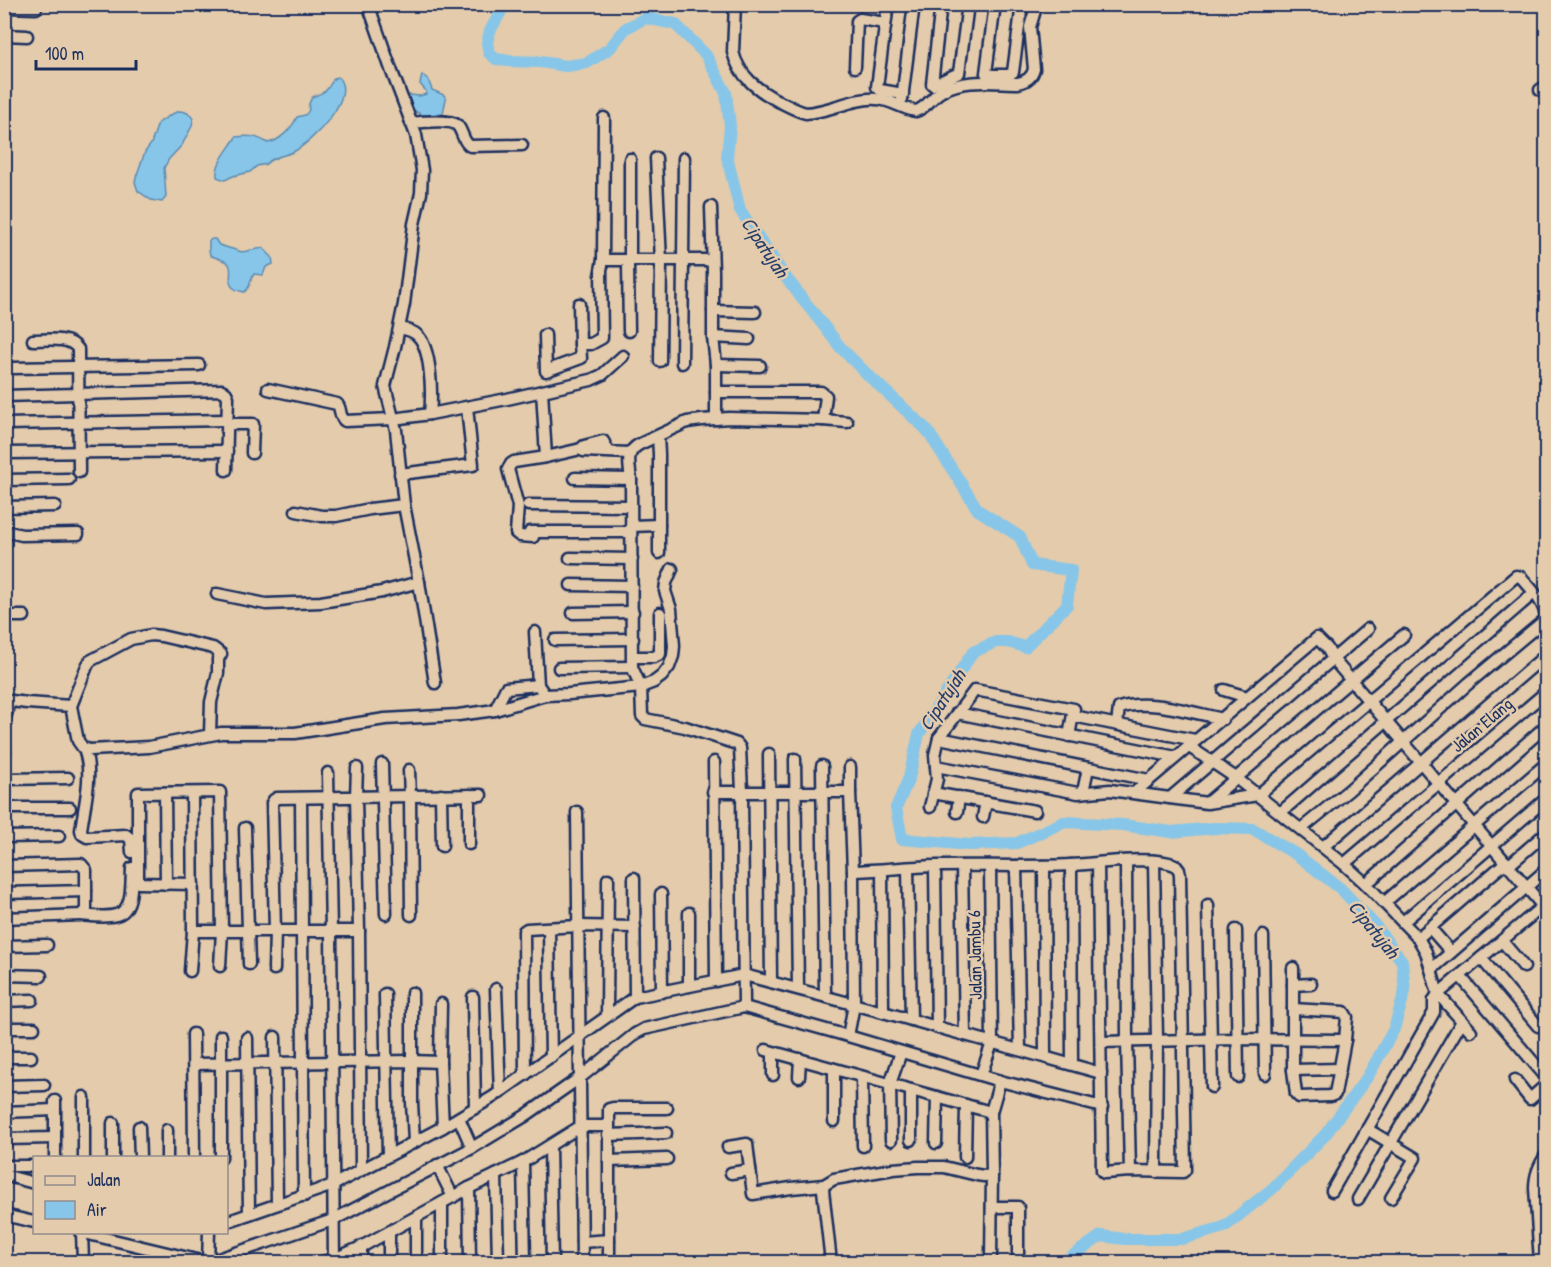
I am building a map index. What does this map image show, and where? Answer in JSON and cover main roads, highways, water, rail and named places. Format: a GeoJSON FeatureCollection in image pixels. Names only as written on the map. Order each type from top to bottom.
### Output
{"type":"FeatureCollection","features":[{"type":"Feature","properties":{"kind":"water"},"geometry":{"type":"Polygon","coordinates":[[[422,75],[428,79],[432,90],[444,95],[446,99],[443,113],[421,114],[410,104],[408,97],[410,95],[426,94],[420,84],[422,75]]]}},
{"type":"Feature","properties":{"kind":"water"},"geometry":{"type":"Polygon","coordinates":[[[338,77],[342,86],[342,96],[337,107],[321,129],[303,146],[257,166],[250,172],[225,180],[217,177],[220,161],[236,137],[253,137],[268,143],[277,140],[289,130],[297,117],[308,112],[312,97],[326,90],[334,78],[338,77]]]}},
{"type":"Feature","properties":{"kind":"water"},"geometry":{"type":"Polygon","coordinates":[[[179,111],[190,115],[193,119],[192,126],[182,145],[164,168],[166,197],[162,202],[151,200],[138,191],[136,177],[158,123],[179,111]]]}},
{"type":"Feature","properties":{"kind":"water"},"geometry":{"type":"Polygon","coordinates":[[[215,239],[219,245],[242,252],[263,248],[272,257],[273,264],[266,267],[263,275],[254,274],[244,292],[237,290],[230,281],[229,264],[210,255],[209,241],[215,239]]]}},
{"type":"Feature","properties":{"kind":"waterway","name":"Cipatujah"},"geometry":{"type":"LineString","coordinates":[[505,4],[490,31],[487,43],[489,53],[496,59],[509,61],[541,62],[566,66],[587,63],[610,48],[626,28],[646,18],[675,24],[706,55],[726,93],[730,126],[727,157],[740,210],[784,275],[841,348],[927,430],[978,510],[1020,537],[1032,565],[1071,570],[1067,605],[1025,647],[1008,642],[996,642],[973,652],[919,734],[909,778],[896,808],[902,839],[970,845],[1017,843],[1064,822],[1123,825],[1171,832],[1215,828],[1253,829],[1297,855],[1341,889],[1373,923],[1402,961],[1405,991],[1394,1029],[1368,1076],[1325,1135],[1272,1189],[1224,1227],[1182,1239],[1125,1239],[1101,1236],[1067,1262]]}}]}
